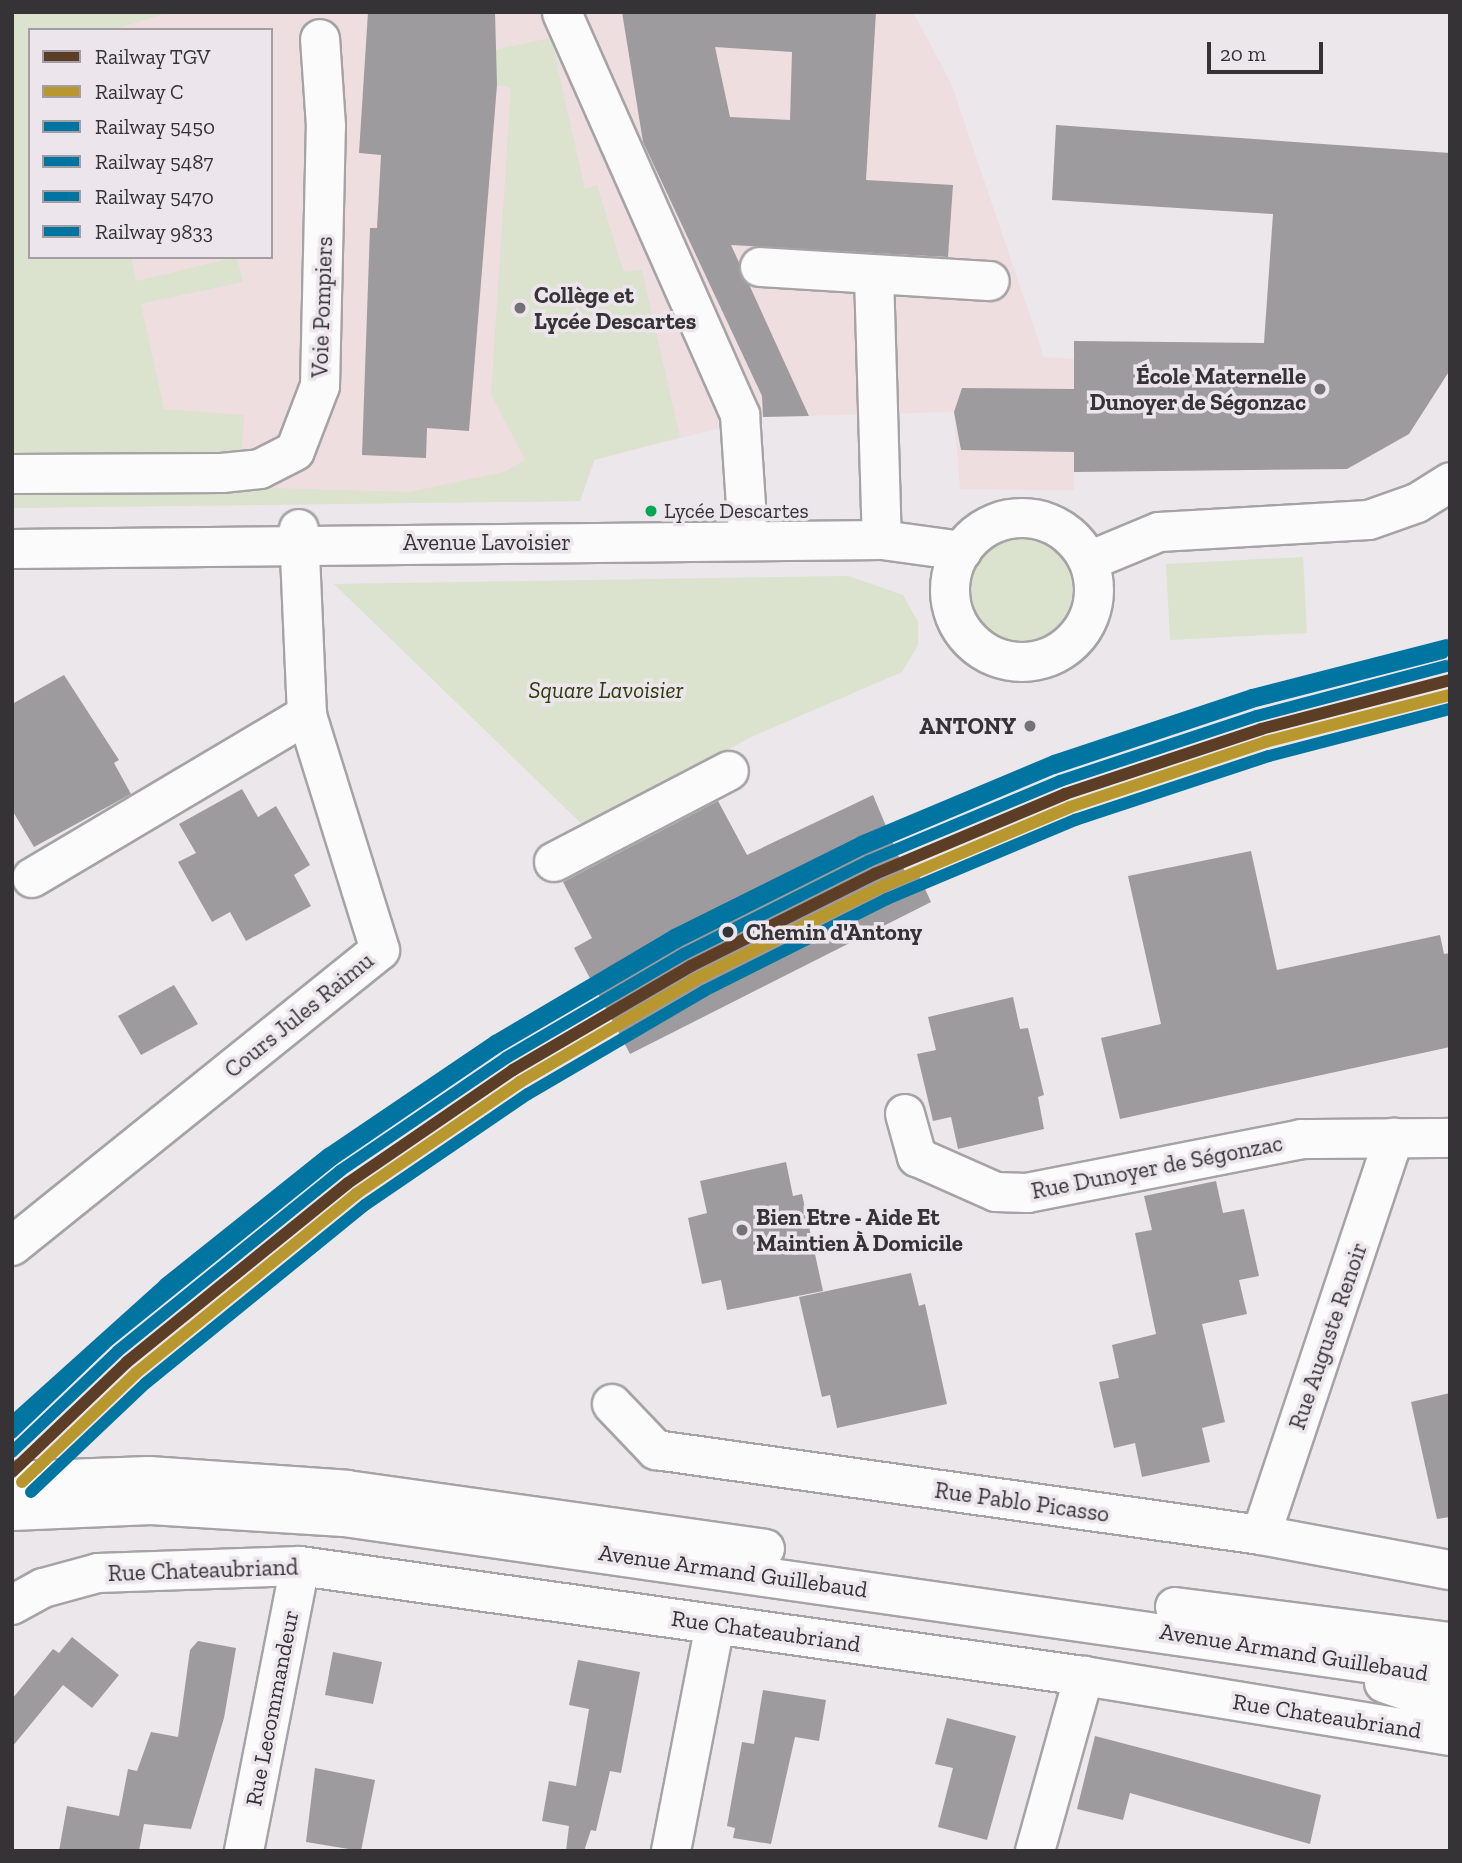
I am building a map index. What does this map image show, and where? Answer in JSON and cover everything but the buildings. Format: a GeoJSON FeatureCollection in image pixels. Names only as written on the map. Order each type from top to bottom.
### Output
{"type":"FeatureCollection","features":[{"type":"Feature","properties":{"kind":"street"},"geometry":{"type":"LineString","coordinates":[[562,13],[740,415],[747,520]]}},
{"type":"Feature","properties":{"kind":"street","name":"Voie Pompiers"},"geometry":{"type":"LineString","coordinates":[[12,474],[222,473],[260,470],[295,452],[320,386],[326,139],[320,39]]}},
{"type":"Feature","properties":{"kind":"street"},"geometry":{"type":"LineString","coordinates":[[760,267],[990,281]]}},
{"type":"Feature","properties":{"kind":"street"},"geometry":{"type":"LineString","coordinates":[[874,275],[882,540]]}},
{"type":"Feature","properties":{"kind":"street"},"geometry":{"type":"LineString","coordinates":[[1089,561],[1159,532],[1368,520],[1417,503],[1450,482]]}},
{"type":"Feature","properties":{"kind":"street"},"geometry":{"type":"LineString","coordinates":[[1033,518],[1056,525],[1089,561],[1095,581],[1087,622],[1059,653],[1018,662],[979,648],[955,616],[951,576],[962,551],[985,527],[1033,518]]}},
{"type":"Feature","properties":{"kind":"street","name":"Avenue Lavoisier"},"geometry":{"type":"LineString","coordinates":[[12,549],[299,535],[882,540],[962,551]]}},
{"type":"Feature","properties":{"kind":"street","name":"Cours Jules Raimu"},"geometry":{"type":"LineString","coordinates":[[12,1246],[380,950],[307,715],[299,535]]}},
{"type":"Feature","properties":{"kind":"street"},"geometry":{"type":"LineString","coordinates":[[32,878],[307,715]]}},
{"type":"Feature","properties":{"kind":"street"},"geometry":{"type":"LineString","coordinates":[[554,862],[729,771]]}},
{"type":"Feature","properties":{"kind":"street","name":"Rue Dunoyer de Ségonzac"},"geometry":{"type":"LineString","coordinates":[[905,1114],[917,1157],[996,1192],[1027,1193],[1301,1139],[1450,1138]]}},
{"type":"Feature","properties":{"kind":"street","name":"Rue Auguste Renoir"},"geometry":{"type":"LineString","coordinates":[[1261,1535],[1394,1138]]}},
{"type":"Feature","properties":{"kind":"street","name":"Rue Pablo Picasso"},"geometry":{"type":"LineString","coordinates":[[612,1404],[656,1450],[1261,1535],[1450,1570]]}},
{"type":"Feature","properties":{"kind":"street","name":"Avenue Armand Guillebaud"},"geometry":{"type":"LineString","coordinates":[[12,1481],[149,1476],[347,1490],[1450,1642]]}},
{"type":"Feature","properties":{"kind":"street","name":"Avenue Armand Guillebaud"},"geometry":{"type":"LineString","coordinates":[[12,1511],[151,1505],[344,1517],[1241,1642],[1450,1675]]}},
{"type":"Feature","properties":{"kind":"street","name":"Rue Chateaubriand"},"geometry":{"type":"LineString","coordinates":[[12,1605],[79,1577],[300,1566],[1084,1676],[1450,1736]]}},
{"type":"Feature","properties":{"kind":"street","name":"Rue Lecommandeur"},"geometry":{"type":"LineString","coordinates":[[244,1851],[300,1566]]}},
{"type":"Feature","properties":{"kind":"street"},"geometry":{"type":"LineString","coordinates":[[671,1851],[715,1624]]}},
{"type":"Feature","properties":{"kind":"street"},"geometry":{"type":"LineString","coordinates":[[1296,1651],[1450,1706]]}},
{"type":"Feature","properties":{"kind":"street"},"geometry":{"type":"LineString","coordinates":[[1296,1651],[1330,1716]]}},
{"type":"Feature","properties":{"kind":"street"},"geometry":{"type":"LineString","coordinates":[[1035,1851],[1084,1676]]}},
{"type":"Feature","properties":{"kind":"shaded area","name":"Collège et Lycée Descartes"},"geometry":{"type":"Polygon","coordinates":[[[12,12],[913,12],[951,83],[1044,357],[1074,359],[1074,490],[960,489],[954,412],[763,417],[595,460],[580,501],[12,508],[12,12]]]}},
{"type":"Feature","properties":{"kind":"green space"},"geometry":{"type":"Polygon","coordinates":[[[12,12],[170,12],[118,28],[28,28],[28,259],[131,259],[136,281],[237,259],[243,282],[141,304],[164,409],[244,415],[239,487],[409,492],[504,472],[525,460],[491,394],[511,88],[497,85],[493,50],[551,38],[585,189],[597,185],[624,272],[642,270],[680,437],[594,460],[580,501],[12,508],[12,12]]]}},
{"type":"Feature","properties":{"kind":"green space"},"geometry":{"type":"Polygon","coordinates":[[[1022,539],[1042,542],[1065,561],[1070,570],[1073,590],[1070,610],[1051,633],[1042,638],[1022,641],[1002,638],[979,619],[974,610],[971,590],[974,570],[993,547],[1002,542],[1022,539]]]}},
{"type":"Feature","properties":{"kind":"green space"},"geometry":{"type":"Polygon","coordinates":[[[1303,557],[1307,633],[1170,640],[1166,564],[1303,557]]]}},
{"type":"Feature","properties":{"kind":"green space","name":"Square Lavoisier"},"geometry":{"type":"Polygon","coordinates":[[[848,576],[903,595],[918,622],[918,645],[902,672],[753,736],[586,828],[334,584],[848,576]]]}},
{"type":"Feature","properties":{"kind":"rail line","name":"9833"},"geometry":{"type":"LineString","coordinates":[[12,1422],[165,1284],[328,1154],[495,1041],[674,935],[861,842],[1054,761],[1252,695],[1447,645]]}},
{"type":"Feature","properties":{"kind":"rail line","name":"5470"},"geometry":{"type":"LineString","coordinates":[[12,1433],[109,1340],[332,1160],[499,1046],[677,942],[862,849],[1054,768],[1252,702],[1443,653]]}},
{"type":"Feature","properties":{"kind":"rail line","name":"5450"},"geometry":{"type":"LineString","coordinates":[[12,1452],[118,1351],[340,1171],[506,1058],[684,954],[869,861],[1060,781],[1257,716],[1446,666]]}},
{"type":"Feature","properties":{"kind":"rail line","name":"TGV"},"geometry":{"type":"LineString","coordinates":[[12,1472],[127,1362],[348,1183],[513,1070],[691,966],[875,874],[1065,794],[1261,729],[1450,680]]}},
{"type":"Feature","properties":{"kind":"rail line","name":"C"},"geometry":{"type":"LineString","coordinates":[[22,1482],[136,1373],[356,1194],[520,1082],[698,978],[881,887],[1070,807],[1265,742],[1450,695]]}},
{"type":"Feature","properties":{"kind":"rail line","name":"5487"},"geometry":{"type":"LineString","coordinates":[[31,1492],[146,1383],[365,1205],[528,1094],[704,991],[887,899],[1075,820],[1269,756],[1450,709]]}},
{"type":"Feature","properties":{"kind":"place","name":"Collège et Lycée Descartes"},"geometry":{"type":"Point","coordinates":[520,308]}},
{"type":"Feature","properties":{"kind":"place","name":"École Maternelle Dunoyer de Ségonzac"},"geometry":{"type":"Point","coordinates":[1320,389]}},
{"type":"Feature","properties":{"kind":"place","name":"Lycée Descartes"},"geometry":{"type":"Point","coordinates":[651,511]}},
{"type":"Feature","properties":{"kind":"place","name":"ANTONY"},"geometry":{"type":"Point","coordinates":[1030,726]}},
{"type":"Feature","properties":{"kind":"place","name":"Chemin d'Antony"},"geometry":{"type":"Point","coordinates":[728,932]}},
{"type":"Feature","properties":{"kind":"place","name":"Bien Etre - Aide Et Maintien À Domicile"},"geometry":{"type":"Point","coordinates":[742,1230]}}]}
